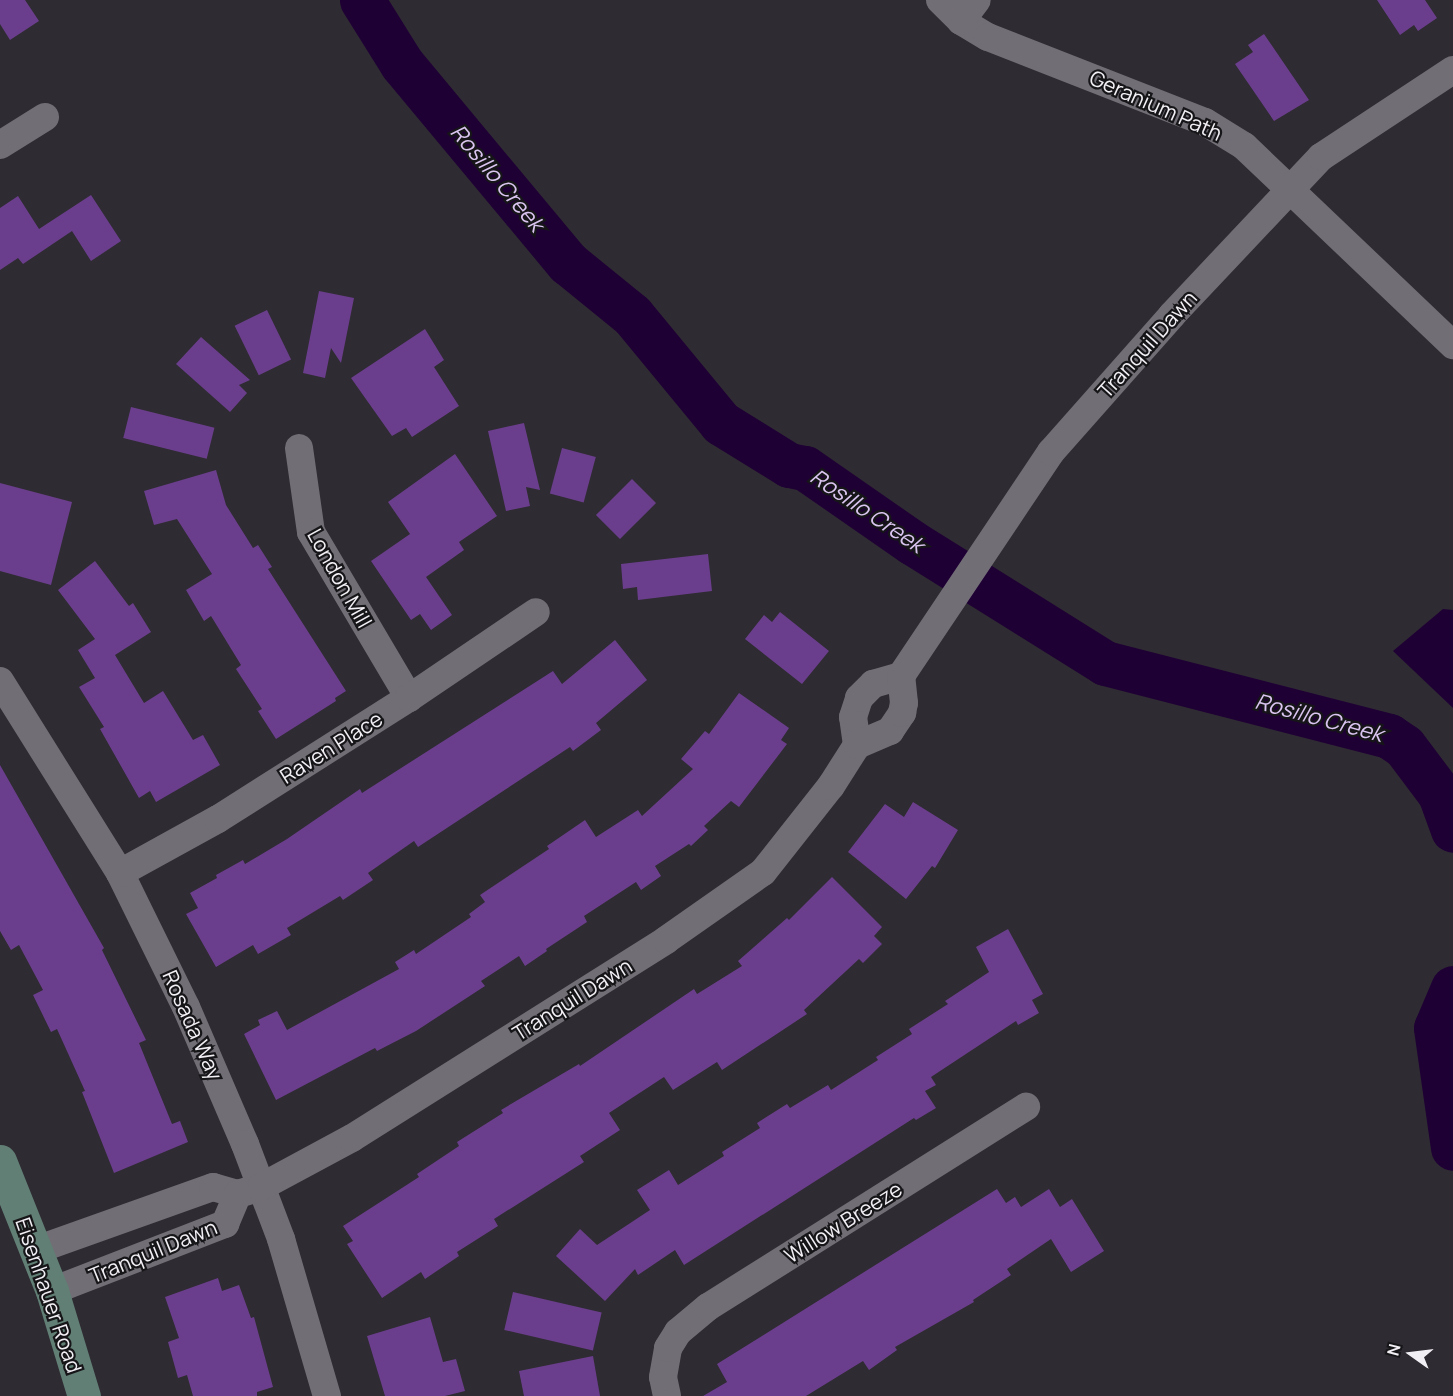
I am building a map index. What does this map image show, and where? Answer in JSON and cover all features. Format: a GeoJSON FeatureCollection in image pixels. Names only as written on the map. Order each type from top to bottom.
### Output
{"type":"FeatureCollection","features":[{"type":"Feature","properties":{"kind":"main road","name":"Eisenhauer Road"},"geometry":{"type":"LineString","coordinates":[[0,1161],[52,1291],[84,1396]]}},
{"type":"Feature","properties":{"kind":"street","name":"Geranium Path"},"geometry":{"type":"LineString","coordinates":[[940,0],[969,10],[988,37],[1205,122],[1244,146],[1453,345]]}},
{"type":"Feature","properties":{"kind":"street","name":"Tranquil Dawn"},"geometry":{"type":"LineString","coordinates":[[900,676],[1035,472],[1165,323],[1320,157],[1453,70]]}},
{"type":"Feature","properties":{"kind":"street"},"geometry":{"type":"LineString","coordinates":[[0,145],[45,117]]}},
{"type":"Feature","properties":{"kind":"street","name":"London Mill"},"geometry":{"type":"LineString","coordinates":[[299,448],[311,532],[409,698]]}},
{"type":"Feature","properties":{"kind":"street","name":"Raven Place"},"geometry":{"type":"LineString","coordinates":[[120,873],[218,819],[409,698],[536,612]]}},
{"type":"Feature","properties":{"kind":"street"},"geometry":{"type":"LineString","coordinates":[[900,676],[904,703],[897,722],[883,735],[857,745],[853,717],[859,698],[873,684],[900,676]]}},
{"type":"Feature","properties":{"kind":"street","name":"Rosada Way"},"geometry":{"type":"LineString","coordinates":[[0,681],[120,873],[186,1007],[249,1190],[281,1239],[327,1396]]}},
{"type":"Feature","properties":{"kind":"street","name":"Tranquil Dawn"},"geometry":{"type":"LineString","coordinates":[[52,1291],[225,1224],[249,1190],[351,1138],[666,940],[763,872],[831,786],[857,745]]}},
{"type":"Feature","properties":{"kind":"street","name":"Willow Breeze"},"geometry":{"type":"LineString","coordinates":[[667,1396],[663,1377],[668,1348],[678,1332],[708,1307],[1026,1107]]}},
{"type":"Feature","properties":{"kind":"street","name":"Tranquil Dawn"},"geometry":{"type":"LineString","coordinates":[[36,1250],[213,1187],[249,1190]]}},
{"type":"Feature","properties":{"kind":"shaded area"},"geometry":{"type":"Polygon","coordinates":[[[1443,609],[1453,610],[1453,708],[1393,651],[1443,609]]]}},
{"type":"Feature","properties":{"kind":"building"},"geometry":{"type":"Polygon","coordinates":[[[0,0],[25,0],[39,21],[10,40],[0,24],[0,0]]]}},
{"type":"Feature","properties":{"kind":"building"},"geometry":{"type":"Polygon","coordinates":[[[1377,0],[1425,0],[1437,18],[1418,31],[1414,25],[1400,35],[1377,0]]]}},
{"type":"Feature","properties":{"kind":"building"},"geometry":{"type":"Polygon","coordinates":[[[1264,34],[1309,100],[1274,121],[1235,64],[1253,52],[1248,45],[1264,34]]]}},
{"type":"Feature","properties":{"kind":"building"},"geometry":{"type":"Polygon","coordinates":[[[91,195],[121,241],[91,261],[72,231],[23,264],[18,258],[0,270],[0,208],[18,196],[39,229],[91,195]]]}},
{"type":"Feature","properties":{"kind":"building"},"geometry":{"type":"Polygon","coordinates":[[[319,291],[354,298],[341,363],[331,348],[325,378],[303,373],[319,291]]]}},
{"type":"Feature","properties":{"kind":"building"},"geometry":{"type":"Polygon","coordinates":[[[267,310],[291,359],[259,375],[235,326],[267,310]]]}},
{"type":"Feature","properties":{"kind":"building"},"geometry":{"type":"Polygon","coordinates":[[[425,329],[444,360],[434,367],[459,406],[412,437],[406,428],[392,436],[351,378],[425,329]]]}},
{"type":"Feature","properties":{"kind":"building"},"geometry":{"type":"Polygon","coordinates":[[[201,337],[250,380],[239,385],[247,393],[230,412],[176,364],[201,337]]]}},
{"type":"Feature","properties":{"kind":"building"},"geometry":{"type":"Polygon","coordinates":[[[131,407],[214,428],[207,459],[123,438],[131,407]]]}},
{"type":"Feature","properties":{"kind":"building"},"geometry":{"type":"Polygon","coordinates":[[[524,423],[540,490],[526,487],[530,506],[506,511],[488,431],[524,423]]]}},
{"type":"Feature","properties":{"kind":"building"},"geometry":{"type":"Polygon","coordinates":[[[562,448],[596,457],[584,502],[550,493],[562,448]]]}},
{"type":"Feature","properties":{"kind":"building"},"geometry":{"type":"Polygon","coordinates":[[[455,454],[497,516],[459,542],[464,550],[426,577],[452,615],[431,630],[420,614],[411,620],[371,561],[410,534],[388,502],[455,454]]]}},
{"type":"Feature","properties":{"kind":"building"},"geometry":{"type":"Polygon","coordinates":[[[216,470],[226,505],[253,548],[258,545],[272,567],[268,569],[346,691],[335,698],[336,701],[276,739],[258,711],[262,709],[236,669],[241,665],[211,616],[204,621],[186,590],[212,574],[177,519],[154,525],[144,491],[216,470]]]}},
{"type":"Feature","properties":{"kind":"building"},"geometry":{"type":"Polygon","coordinates":[[[632,479],[656,503],[620,539],[596,515],[632,479]]]}},
{"type":"Feature","properties":{"kind":"building"},"geometry":{"type":"Polygon","coordinates":[[[0,483],[72,502],[51,585],[0,571],[0,483]]]}},
{"type":"Feature","properties":{"kind":"building"},"geometry":{"type":"Polygon","coordinates":[[[708,554],[712,591],[638,600],[637,587],[623,589],[621,564],[708,554]]]}},
{"type":"Feature","properties":{"kind":"building"},"geometry":{"type":"Polygon","coordinates":[[[95,561],[129,606],[133,603],[151,632],[115,655],[144,703],[163,691],[193,740],[203,735],[220,765],[156,802],[150,791],[139,798],[100,729],[104,727],[79,687],[95,678],[78,650],[95,639],[58,590],[95,561]]]}},
{"type":"Feature","properties":{"kind":"building"},"geometry":{"type":"Polygon","coordinates":[[[780,612],[829,651],[802,684],[745,639],[764,615],[772,622],[780,612]]]}},
{"type":"Feature","properties":{"kind":"building"},"geometry":{"type":"Polygon","coordinates":[[[615,640],[647,680],[596,723],[601,730],[573,751],[570,747],[418,847],[414,841],[368,873],[373,880],[343,900],[340,896],[287,928],[291,935],[258,954],[253,945],[216,967],[186,914],[198,908],[190,893],[217,878],[216,875],[243,860],[245,864],[287,839],[360,789],[362,793],[553,671],[562,684],[615,640]]]}},
{"type":"Feature","properties":{"kind":"building"},"geometry":{"type":"Polygon","coordinates":[[[739,693],[789,728],[781,740],[787,744],[739,807],[731,801],[704,826],[708,830],[691,846],[689,844],[655,866],[661,876],[641,890],[636,882],[584,916],[587,922],[525,966],[519,956],[481,981],[485,986],[416,1031],[377,1051],[375,1048],[276,1100],[244,1034],[260,1025],[258,1020],[277,1011],[287,1030],[399,969],[395,962],[414,950],[416,954],[471,917],[469,914],[485,902],[480,895],[549,849],[547,846],[585,820],[596,837],[638,810],[642,816],[693,769],[681,759],[705,731],[709,734],[739,693]]]}},
{"type":"Feature","properties":{"kind":"building"},"geometry":{"type":"Polygon","coordinates":[[[0,765],[104,948],[102,950],[146,1040],[139,1043],[172,1124],[180,1121],[188,1142],[114,1173],[82,1092],[85,1091],[57,1029],[51,1032],[33,995],[43,990],[19,945],[11,950],[0,931],[0,765]]]}},
{"type":"Feature","properties":{"kind":"building"},"geometry":{"type":"Polygon","coordinates":[[[913,802],[958,830],[935,868],[932,866],[906,899],[848,852],[885,804],[904,817],[913,802]]]}},
{"type":"Feature","properties":{"kind":"building"},"geometry":{"type":"Polygon","coordinates":[[[832,877],[882,927],[874,936],[882,944],[863,963],[859,959],[804,1010],[807,1014],[722,1070],[717,1062],[673,1090],[664,1077],[609,1113],[620,1130],[580,1156],[584,1162],[494,1219],[498,1226],[457,1252],[459,1256],[425,1279],[421,1272],[382,1298],[347,1244],[353,1241],[343,1226],[419,1177],[417,1174],[459,1146],[457,1142],[503,1113],[501,1110],[579,1064],[580,1066],[694,989],[697,994],[742,966],[738,961],[787,918],[789,920],[832,877]]]}},
{"type":"Feature","properties":{"kind":"building"},"geometry":{"type":"Polygon","coordinates":[[[1008,929],[1043,994],[1032,1000],[1039,1013],[1018,1025],[1016,1021],[931,1077],[936,1085],[925,1091],[936,1108],[916,1120],[914,1118],[684,1265],[675,1250],[638,1275],[635,1269],[605,1301],[556,1256],[580,1229],[597,1245],[650,1210],[637,1190],[669,1170],[678,1185],[724,1156],[722,1152],[760,1128],[757,1123],[787,1104],[790,1108],[828,1085],[831,1090],[878,1060],[876,1057],[912,1034],[909,1029],[948,1004],[945,1001],[989,972],[976,947],[1008,929]]]}},
{"type":"Feature","properties":{"kind":"building"},"geometry":{"type":"Polygon","coordinates":[[[997,1189],[1006,1203],[1015,1197],[1021,1207],[1049,1189],[1060,1207],[1072,1199],[1104,1251],[1071,1272],[1051,1239],[1007,1269],[1011,1275],[973,1300],[974,1302],[895,1347],[897,1350],[869,1370],[863,1361],[806,1396],[703,1396],[727,1382],[717,1364],[997,1189]]]}},
{"type":"Feature","properties":{"kind":"building"},"geometry":{"type":"Polygon","coordinates":[[[218,1278],[222,1291],[239,1285],[251,1318],[254,1317],[273,1387],[257,1392],[257,1396],[193,1396],[187,1375],[178,1378],[168,1342],[179,1338],[165,1297],[218,1278]]]}},
{"type":"Feature","properties":{"kind":"building"},"geometry":{"type":"Polygon","coordinates":[[[513,1292],[602,1312],[593,1350],[504,1330],[513,1292]]]}},
{"type":"Feature","properties":{"kind":"building"},"geometry":{"type":"Polygon","coordinates":[[[430,1317],[443,1362],[456,1359],[465,1391],[445,1396],[385,1396],[367,1336],[430,1317]]]}},
{"type":"Feature","properties":{"kind":"building"},"geometry":{"type":"Polygon","coordinates":[[[593,1356],[600,1396],[524,1396],[519,1371],[593,1356]]]}},
{"type":"Feature","properties":{"kind":"waterway","name":"Rosillo Creek"},"geometry":{"type":"LineString","coordinates":[[362,0],[402,64],[568,263],[632,315],[721,423],[789,465],[805,468],[913,543],[1105,663],[1389,736],[1404,746],[1440,794],[1453,830]]}},
{"type":"Feature","properties":{"kind":"waterway","name":"Rosillo Creek"},"geometry":{"type":"LineString","coordinates":[[1453,988],[1436,1028],[1453,1148]]}}]}
